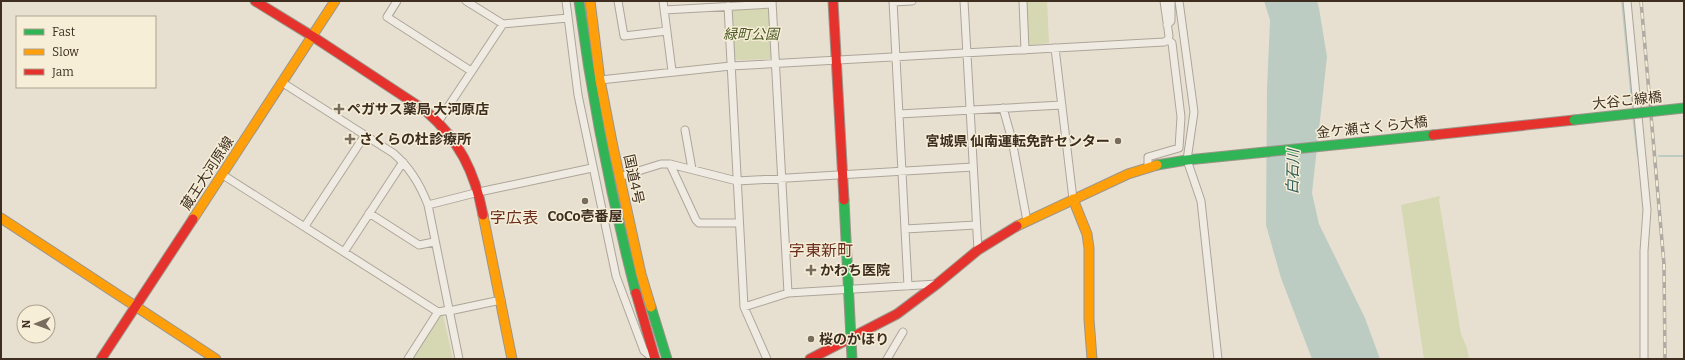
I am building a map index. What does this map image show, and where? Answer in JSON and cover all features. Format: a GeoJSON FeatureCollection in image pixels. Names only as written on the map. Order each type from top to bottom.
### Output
{"type":"FeatureCollection","features":[{"type":"Feature","properties":{"kind":"main road"},"geometry":{"type":"LineString","coordinates":[[255,1],[312,36],[426,112],[438,122],[454,140],[465,156],[479,192],[512,359]]}},
{"type":"Feature","properties":{"kind":"main road","name":"蔵王大河原線"},"geometry":{"type":"LineString","coordinates":[[101,359],[137,307],[335,1]]}},
{"type":"Feature","properties":{"kind":"main road","name":"国道4号"},"geometry":{"type":"LineString","coordinates":[[579,1],[590,82],[599,130],[635,295],[654,359]]}},
{"type":"Feature","properties":{"kind":"main road","name":"国道4号"},"geometry":{"type":"LineString","coordinates":[[590,1],[600,80],[619,177],[641,274],[667,359]]}},
{"type":"Feature","properties":{"kind":"main road"},"geometry":{"type":"LineString","coordinates":[[833,1],[852,359]]}},
{"type":"Feature","properties":{"kind":"main road","name":"大谷こ線橋"},"geometry":{"type":"LineString","coordinates":[[1453,132],[1684,108]]}},
{"type":"Feature","properties":{"kind":"main road","name":"金ケ瀬さくら大橋"},"geometry":{"type":"LineString","coordinates":[[810,359],[898,314],[978,250],[1027,221],[1128,174],[1148,167],[1187,160],[1453,132]]}},
{"type":"Feature","properties":{"kind":"main road"},"geometry":{"type":"LineString","coordinates":[[1073,200],[1087,234],[1089,248],[1089,319],[1092,359]]}},
{"type":"Feature","properties":{"kind":"main road"},"geometry":{"type":"LineString","coordinates":[[1,218],[216,359]]}},
{"type":"Feature","properties":{"kind":"street"},"geometry":{"type":"LineString","coordinates":[[398,1],[387,16],[471,71]]}},
{"type":"Feature","properties":{"kind":"street"},"geometry":{"type":"LineString","coordinates":[[466,1],[503,24],[568,18]]}},
{"type":"Feature","properties":{"kind":"street"},"geometry":{"type":"LineString","coordinates":[[566,1],[578,95],[592,168],[616,276],[644,351],[654,359]]}},
{"type":"Feature","properties":{"kind":"street"},"geometry":{"type":"LineString","coordinates":[[618,1],[624,36],[667,31]]}},
{"type":"Feature","properties":{"kind":"street"},"geometry":{"type":"LineString","coordinates":[[663,1],[672,72]]}},
{"type":"Feature","properties":{"kind":"street"},"geometry":{"type":"LineString","coordinates":[[908,286],[893,2],[912,1]]}},
{"type":"Feature","properties":{"kind":"street"},"geometry":{"type":"LineString","coordinates":[[964,1],[978,250]]}},
{"type":"Feature","properties":{"kind":"street"},"geometry":{"type":"LineString","coordinates":[[1023,1],[1025,50]]}},
{"type":"Feature","properties":{"kind":"street"},"geometry":{"type":"LineString","coordinates":[[1148,167],[1148,157],[1179,148],[1180,117],[1172,43],[1168,40],[1164,1]]}},
{"type":"Feature","properties":{"kind":"street"},"geometry":{"type":"LineString","coordinates":[[1167,25],[1171,20],[1171,1]]}},
{"type":"Feature","properties":{"kind":"street"},"geometry":{"type":"LineString","coordinates":[[1179,1],[1194,112],[1187,160],[1201,201],[1218,359]]}},
{"type":"Feature","properties":{"kind":"street"},"geometry":{"type":"LineString","coordinates":[[1627,1],[1647,210],[1644,251],[1644,359]]}},
{"type":"Feature","properties":{"kind":"street"},"geometry":{"type":"LineString","coordinates":[[664,10],[772,2],[788,293]]}},
{"type":"Feature","properties":{"kind":"street"},"geometry":{"type":"LineString","coordinates":[[728,6],[744,307],[767,359]]}},
{"type":"Feature","properties":{"kind":"street"},"geometry":{"type":"LineString","coordinates":[[438,122],[503,24]]}},
{"type":"Feature","properties":{"kind":"street"},"geometry":{"type":"LineString","coordinates":[[600,80],[731,66],[1164,42],[1168,40]]}},
{"type":"Feature","properties":{"kind":"street"},"geometry":{"type":"LineString","coordinates":[[1055,48],[1073,200]]}},
{"type":"Feature","properties":{"kind":"street"},"geometry":{"type":"LineString","coordinates":[[283,83],[393,152],[403,162],[416,180],[428,205],[434,242],[459,359]]}},
{"type":"Feature","properties":{"kind":"street"},"geometry":{"type":"LineString","coordinates":[[899,114],[1062,105]]}},
{"type":"Feature","properties":{"kind":"street"},"geometry":{"type":"LineString","coordinates":[[1003,108],[1012,140],[1027,221]]}},
{"type":"Feature","properties":{"kind":"street"},"geometry":{"type":"LineString","coordinates":[[685,130],[692,169]]}},
{"type":"Feature","properties":{"kind":"street"},"geometry":{"type":"LineString","coordinates":[[305,226],[365,135]]}},
{"type":"Feature","properties":{"kind":"street"},"geometry":{"type":"LineString","coordinates":[[344,252],[403,162]]}},
{"type":"Feature","properties":{"kind":"street"},"geometry":{"type":"LineString","coordinates":[[619,177],[661,164],[670,164],[737,181],[973,167]]}},
{"type":"Feature","properties":{"kind":"street"},"geometry":{"type":"LineString","coordinates":[[670,164],[699,224],[739,222]]}},
{"type":"Feature","properties":{"kind":"street"},"geometry":{"type":"LineString","coordinates":[[428,205],[479,192],[592,168]]}},
{"type":"Feature","properties":{"kind":"street"},"geometry":{"type":"LineString","coordinates":[[223,175],[438,312],[501,300]]}},
{"type":"Feature","properties":{"kind":"street"},"geometry":{"type":"LineString","coordinates":[[369,214],[419,245],[434,242]]}},
{"type":"Feature","properties":{"kind":"street"},"geometry":{"type":"LineString","coordinates":[[905,228],[976,225]]}},
{"type":"Feature","properties":{"kind":"street"},"geometry":{"type":"LineString","coordinates":[[744,307],[788,293],[937,284]]}},
{"type":"Feature","properties":{"kind":"street"},"geometry":{"type":"LineString","coordinates":[[408,359],[438,312]]}},
{"type":"Feature","properties":{"kind":"street"},"geometry":{"type":"LineString","coordinates":[[888,359],[903,332]]}},
{"type":"Feature","properties":{"kind":"green space"},"geometry":{"type":"Polygon","coordinates":[[[1026,1],[1047,1],[1049,43],[1030,45],[1028,42],[1026,1]]]}},
{"type":"Feature","properties":{"kind":"green space","name":"緑町公園"},"geometry":{"type":"Polygon","coordinates":[[[766,8],[769,10],[772,56],[769,59],[735,60],[732,58],[730,13],[733,9],[766,8]]]}},
{"type":"Feature","properties":{"kind":"green space"},"geometry":{"type":"Polygon","coordinates":[[[1440,196],[1439,200],[1461,334],[1467,348],[1469,359],[1424,359],[1401,205],[1440,196]]]}},
{"type":"Feature","properties":{"kind":"green space"},"geometry":{"type":"Polygon","coordinates":[[[438,315],[443,315],[453,359],[410,359],[438,315]]]}},
{"type":"Feature","properties":{"kind":"water","name":"白石川"},"geometry":{"type":"Polygon","coordinates":[[[1264,1],[1317,1],[1327,57],[1312,193],[1319,224],[1365,318],[1380,359],[1312,359],[1281,278],[1266,225],[1267,89],[1270,20],[1264,1]]]}},
{"type":"Feature","properties":{"kind":"waterway"},"geometry":{"type":"LineString","coordinates":[[1622,1],[1633,111]]}},
{"type":"Feature","properties":{"kind":"waterway"},"geometry":{"type":"LineString","coordinates":[[1633,116],[1638,157],[1640,157]]}},
{"type":"Feature","properties":{"kind":"waterway"},"geometry":{"type":"LineString","coordinates":[[1659,156],[1684,156]]}},
{"type":"Feature","properties":{"kind":"railway"},"geometry":{"type":"LineString","coordinates":[[1641,1],[1664,264],[1665,359]]}},
{"type":"Feature","properties":{"kind":"traffic: fast"},"geometry":{"type":"LineString","coordinates":[[579,1],[603,148],[618,221],[636,293]]}},
{"type":"Feature","properties":{"kind":"traffic: fast"},"geometry":{"type":"LineString","coordinates":[[1574,120],[1684,108]]}},
{"type":"Feature","properties":{"kind":"traffic: fast"},"geometry":{"type":"LineString","coordinates":[[1157,165],[1187,160],[1433,135]]}},
{"type":"Feature","properties":{"kind":"traffic: fast"},"geometry":{"type":"LineString","coordinates":[[844,200],[852,359]]}},
{"type":"Feature","properties":{"kind":"traffic: fast"},"geometry":{"type":"LineString","coordinates":[[651,307],[667,359]]}},
{"type":"Feature","properties":{"kind":"traffic: slow"},"geometry":{"type":"LineString","coordinates":[[193,219],[335,1]]}},
{"type":"Feature","properties":{"kind":"traffic: slow"},"geometry":{"type":"LineString","coordinates":[[590,1],[600,80],[613,147],[641,274],[651,307]]}},
{"type":"Feature","properties":{"kind":"traffic: slow"},"geometry":{"type":"LineString","coordinates":[[1017,226],[1128,174],[1157,165]]}},
{"type":"Feature","properties":{"kind":"traffic: slow"},"geometry":{"type":"LineString","coordinates":[[1073,199],[1087,234],[1089,248],[1089,319],[1092,359]]}},
{"type":"Feature","properties":{"kind":"traffic: slow"},"geometry":{"type":"LineString","coordinates":[[483,215],[512,359]]}},
{"type":"Feature","properties":{"kind":"traffic: slow"},"geometry":{"type":"LineString","coordinates":[[1,218],[216,359]]}},
{"type":"Feature","properties":{"kind":"traffic: jam"},"geometry":{"type":"LineString","coordinates":[[255,1],[312,36],[426,111],[438,122],[448,133],[464,158],[480,199],[483,215]]}},
{"type":"Feature","properties":{"kind":"traffic: jam"},"geometry":{"type":"LineString","coordinates":[[833,1],[844,200]]}},
{"type":"Feature","properties":{"kind":"traffic: jam"},"geometry":{"type":"LineString","coordinates":[[1433,135],[1574,120]]}},
{"type":"Feature","properties":{"kind":"traffic: jam"},"geometry":{"type":"LineString","coordinates":[[101,359],[193,219]]}},
{"type":"Feature","properties":{"kind":"traffic: jam"},"geometry":{"type":"LineString","coordinates":[[810,359],[897,314],[937,284],[978,250],[1017,226]]}},
{"type":"Feature","properties":{"kind":"traffic: jam"},"geometry":{"type":"LineString","coordinates":[[636,293],[655,359]]}},
{"type":"Feature","properties":{"kind":"place","name":"ペガサス薬局 大河原店"},"geometry":{"type":"Point","coordinates":[339,109]}},
{"type":"Feature","properties":{"kind":"place","name":"さくらの杜診療所"},"geometry":{"type":"Point","coordinates":[350,139]}},
{"type":"Feature","properties":{"kind":"place","name":"宮城県 仙南運転免許センター"},"geometry":{"type":"Point","coordinates":[1118,141]}},
{"type":"Feature","properties":{"kind":"place","name":"CoCo壱番屋"},"geometry":{"type":"Point","coordinates":[585,201]}},
{"type":"Feature","properties":{"kind":"place","name":"かわち医院"},"geometry":{"type":"Point","coordinates":[811,270]}},
{"type":"Feature","properties":{"kind":"place","name":"桜のかほり"},"geometry":{"type":"Point","coordinates":[811,339]}},
{"type":"Feature","properties":{"kind":"district","name":"字広表"},"geometry":{"type":"Point","coordinates":[514,217]}},
{"type":"Feature","properties":{"kind":"district","name":"字東新町"},"geometry":{"type":"Point","coordinates":[821,250]}}]}
